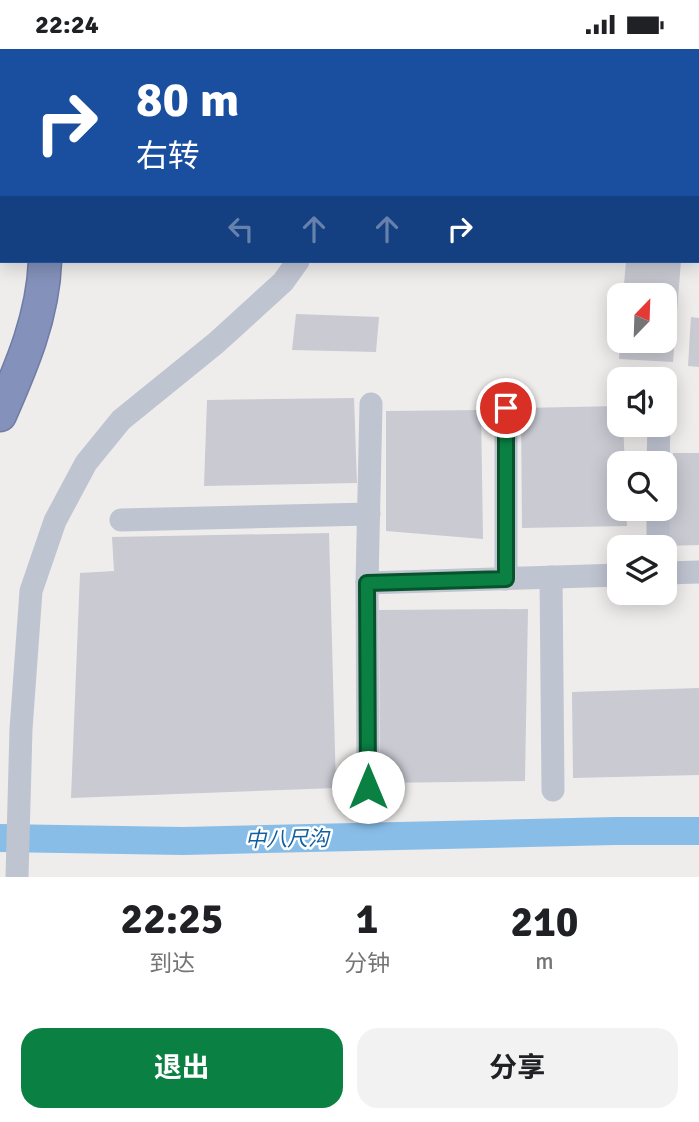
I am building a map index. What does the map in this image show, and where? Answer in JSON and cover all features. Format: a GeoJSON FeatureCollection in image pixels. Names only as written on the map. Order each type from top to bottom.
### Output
{"type":"FeatureCollection","features":[{"type":"Feature","properties":{"kind":"highway"},"geometry":{"type":"LineString","coordinates":[[0,415],[31,342],[44,287],[45,263]]}},
{"type":"Feature","properties":{"kind":"street"},"geometry":{"type":"LineString","coordinates":[[17,871],[21,729],[31,591],[55,521],[86,463],[121,420],[235,326],[283,282],[297,263]]}},
{"type":"Feature","properties":{"kind":"street"},"geometry":{"type":"LineString","coordinates":[[368,787],[367,583],[371,404]]}},
{"type":"Feature","properties":{"kind":"street"},"geometry":{"type":"LineString","coordinates":[[506,408],[506,579]]}},
{"type":"Feature","properties":{"kind":"street"},"geometry":{"type":"LineString","coordinates":[[121,520],[369,514]]}},
{"type":"Feature","properties":{"kind":"street"},"geometry":{"type":"LineString","coordinates":[[677,573],[699,572]]}},
{"type":"Feature","properties":{"kind":"street"},"geometry":{"type":"LineString","coordinates":[[367,583],[607,575]]}},
{"type":"Feature","properties":{"kind":"street"},"geometry":{"type":"LineString","coordinates":[[551,577],[553,790]]}},
{"type":"Feature","properties":{"kind":"building"},"geometry":{"type":"Polygon","coordinates":[[[626,263],[681,263],[677,311],[677,283],[624,283],[626,263]]]}},
{"type":"Feature","properties":{"kind":"building"},"geometry":{"type":"Polygon","coordinates":[[[296,314],[379,317],[376,352],[292,350],[296,314]]]}},
{"type":"Feature","properties":{"kind":"building"},"geometry":{"type":"Polygon","coordinates":[[[691,317],[699,318],[699,367],[688,366],[691,317]]]}},
{"type":"Feature","properties":{"kind":"building"},"geometry":{"type":"Polygon","coordinates":[[[619,353],[674,353],[673,362],[619,359],[619,353]]]}},
{"type":"Feature","properties":{"kind":"building"},"geometry":{"type":"Polygon","coordinates":[[[354,398],[357,483],[204,486],[207,400],[354,398]]]}},
{"type":"Feature","properties":{"kind":"building"},"geometry":{"type":"Polygon","coordinates":[[[607,406],[607,437],[624,437],[624,451],[607,451],[607,521],[627,521],[627,526],[522,528],[521,408],[607,406]]]}},
{"type":"Feature","properties":{"kind":"building"},"geometry":{"type":"Polygon","coordinates":[[[481,410],[483,539],[386,531],[386,411],[481,410]]]}},
{"type":"Feature","properties":{"kind":"building"},"geometry":{"type":"Polygon","coordinates":[[[677,453],[699,453],[699,545],[677,546],[677,535],[668,535],[669,521],[677,521],[677,453]]]}},
{"type":"Feature","properties":{"kind":"building"},"geometry":{"type":"Polygon","coordinates":[[[329,533],[336,788],[71,798],[80,573],[114,571],[112,537],[329,533]]]}},
{"type":"Feature","properties":{"kind":"building"},"geometry":{"type":"Polygon","coordinates":[[[528,609],[525,781],[380,783],[379,610],[528,609]]]}},
{"type":"Feature","properties":{"kind":"building"},"geometry":{"type":"Polygon","coordinates":[[[699,688],[699,775],[573,778],[572,692],[699,688]]]}},
{"type":"Feature","properties":{"kind":"waterway","name":"中八尺沟"},"geometry":{"type":"LineString","coordinates":[[0,838],[183,841],[699,831]]}},
{"type":"Feature","properties":{"kind":"route"},"geometry":{"type":"LineString","coordinates":[[368,787],[367,583],[506,579],[506,408]]}}]}
